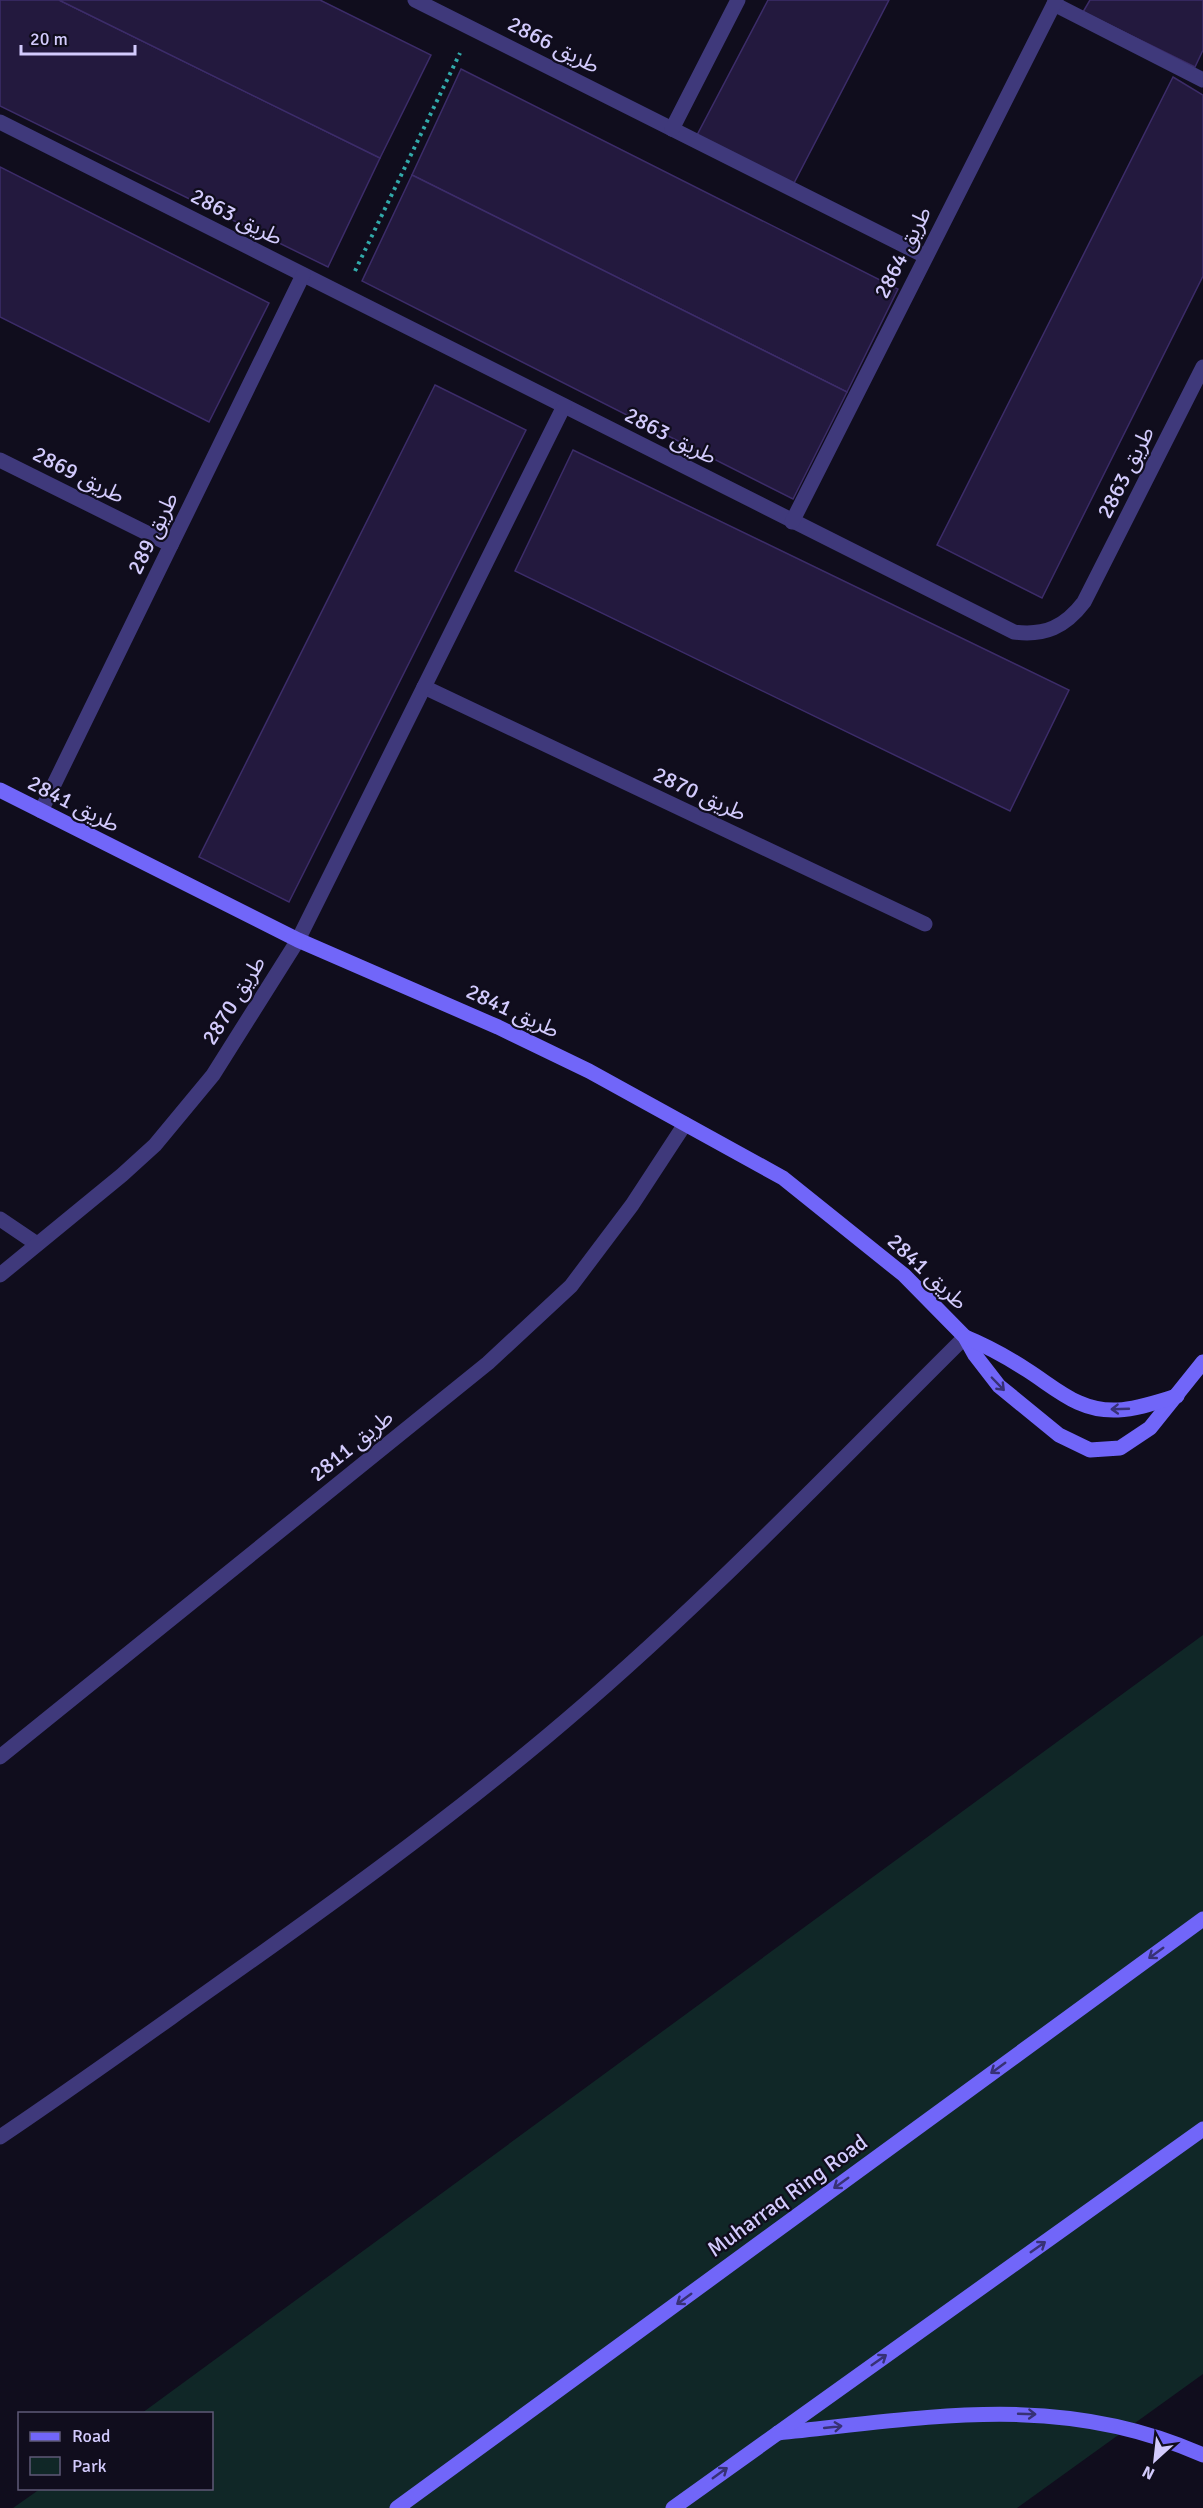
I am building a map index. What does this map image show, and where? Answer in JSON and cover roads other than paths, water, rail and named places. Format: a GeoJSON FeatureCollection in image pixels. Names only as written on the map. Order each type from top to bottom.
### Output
{"type":"FeatureCollection","features":[{"type":"Feature","properties":{"kind":"main road","name":"طريق 2841"},"geometry":{"type":"LineString","coordinates":[[0,790],[298,940],[498,1027],[589,1071],[783,1178],[904,1275],[965,1336],[975,1355],[999,1386],[1059,1435],[1090,1450],[1120,1448],[1150,1428],[1177,1396]]}},
{"type":"Feature","properties":{"kind":"main road","name":"طريق 2841"},"geometry":{"type":"LineString","coordinates":[[965,1336],[1009,1358],[1063,1396],[1080,1405],[1097,1409],[1133,1409],[1177,1396]]}},
{"type":"Feature","properties":{"kind":"main road"},"geometry":{"type":"LineString","coordinates":[[1177,1396],[1203,1362]]}},
{"type":"Feature","properties":{"kind":"main road","name":"Muharraq Ring Road"},"geometry":{"type":"LineString","coordinates":[[397,2508],[1203,1919]]}},
{"type":"Feature","properties":{"kind":"main road"},"geometry":{"type":"LineString","coordinates":[[673,2508],[1203,2129]]}},
{"type":"Feature","properties":{"kind":"main road"},"geometry":{"type":"LineString","coordinates":[[775,2433],[971,2414],[1041,2414],[1092,2421],[1142,2433],[1203,2455]]}},
{"type":"Feature","properties":{"kind":"street","name":"طريق 2866"},"geometry":{"type":"LineString","coordinates":[[415,0],[925,256]]}},
{"type":"Feature","properties":{"kind":"street"},"geometry":{"type":"LineString","coordinates":[[672,129],[738,0]]}},
{"type":"Feature","properties":{"kind":"street","name":"طريق 2864"},"geometry":{"type":"LineString","coordinates":[[792,522],[1055,2],[1203,80]]}},
{"type":"Feature","properties":{"kind":"street","name":"طريق 2863"},"geometry":{"type":"LineString","coordinates":[[0,122],[999,626],[1022,633],[1047,632],[1068,620],[1084,602],[1203,367]]}},
{"type":"Feature","properties":{"kind":"street","name":"طريق 289"},"geometry":{"type":"LineString","coordinates":[[40,811],[303,275]]}},
{"type":"Feature","properties":{"kind":"street","name":"طريق 2870"},"geometry":{"type":"LineString","coordinates":[[0,1275],[155,1145],[213,1075],[298,940],[564,406]]}},
{"type":"Feature","properties":{"kind":"street","name":"طريق 2869"},"geometry":{"type":"LineString","coordinates":[[0,460],[171,545]]}},
{"type":"Feature","properties":{"kind":"street","name":"طريق 2870"},"geometry":{"type":"LineString","coordinates":[[424,687],[925,924]]}},
{"type":"Feature","properties":{"kind":"street","name":"طريق 2811"},"geometry":{"type":"LineString","coordinates":[[0,1757],[488,1363],[571,1286],[632,1205],[685,1124]]}},
{"type":"Feature","properties":{"kind":"street"},"geometry":{"type":"LineString","coordinates":[[0,1219],[38,1244]]}},
{"type":"Feature","properties":{"kind":"street"},"geometry":{"type":"LineString","coordinates":[[0,2137],[66,2093],[307,1922],[427,1832],[545,1738],[658,1639],[742,1559],[965,1336]]}}]}
